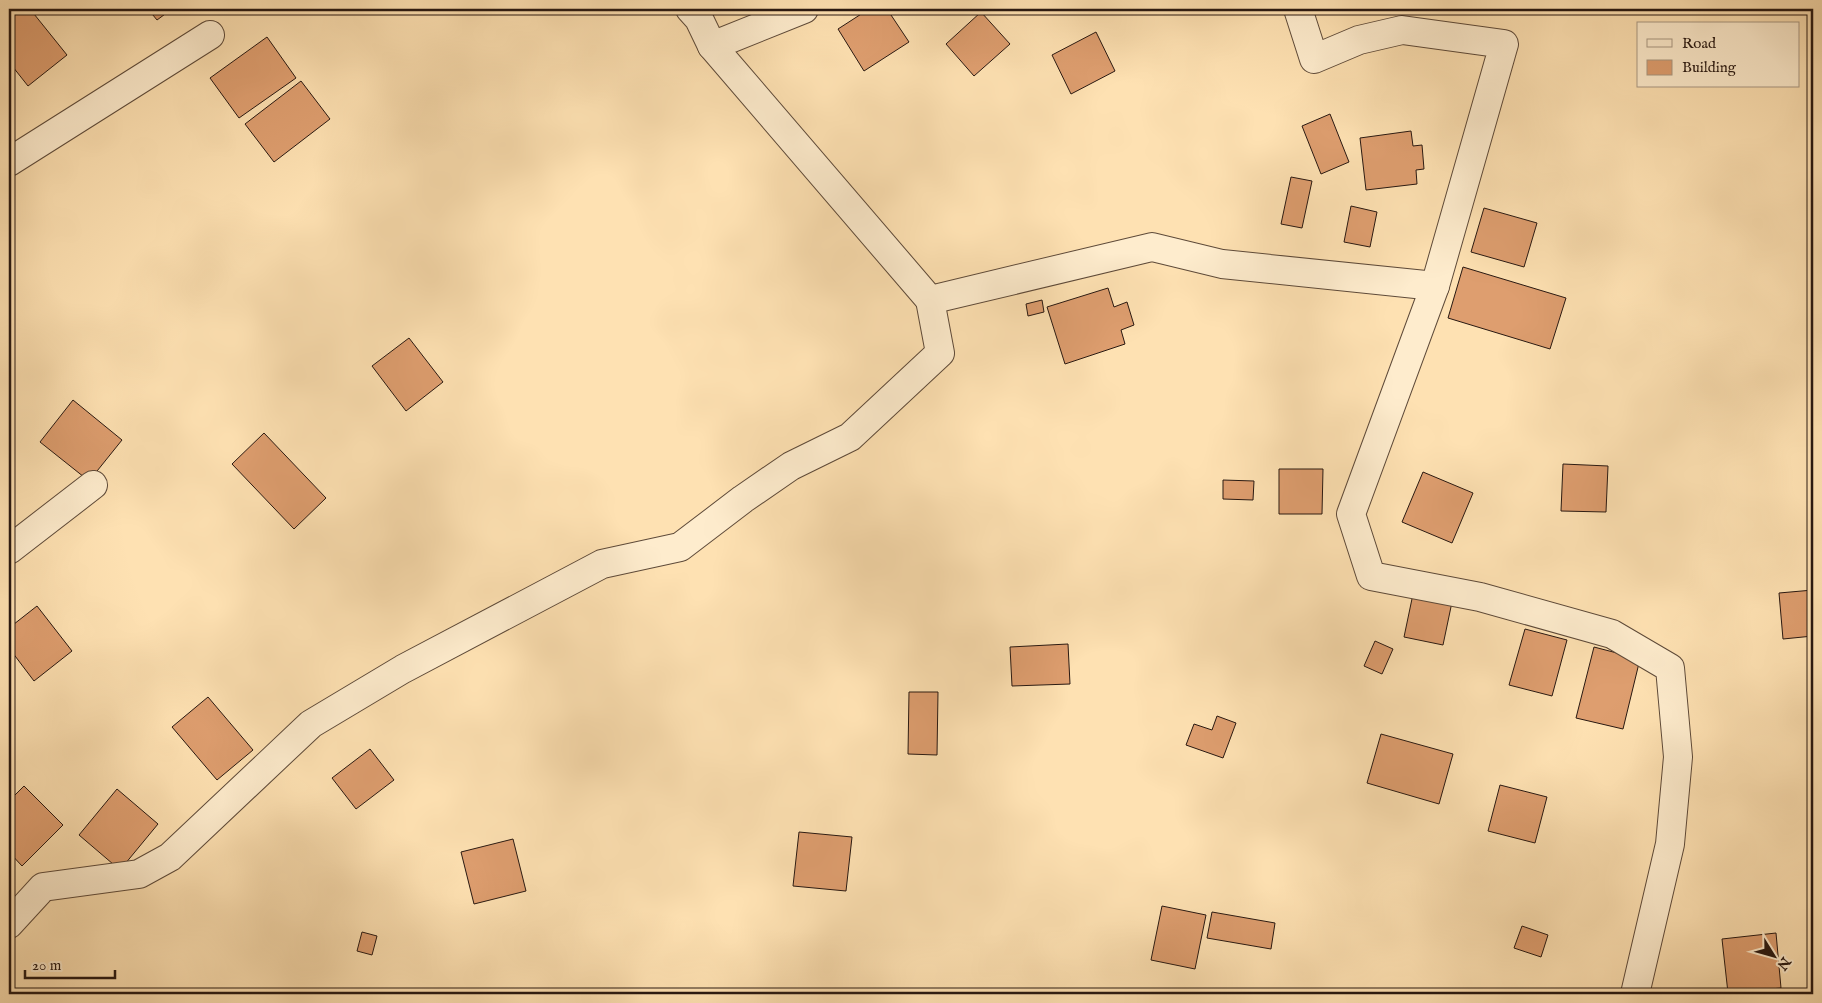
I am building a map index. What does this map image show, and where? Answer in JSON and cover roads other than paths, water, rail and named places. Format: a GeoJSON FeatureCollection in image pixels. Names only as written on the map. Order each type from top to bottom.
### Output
{"type":"FeatureCollection","features":[{"type":"Feature","properties":{"kind":"street"},"geometry":{"type":"LineString","coordinates":[[9,924],[43,887],[139,874],[170,857],[311,724],[403,669],[602,564],[680,547],[790,466],[850,437],[940,353],[930,300],[712,46],[698,19],[690,9]]}},
{"type":"Feature","properties":{"kind":"street"},"geometry":{"type":"LineString","coordinates":[[712,46],[804,9]]}},
{"type":"Feature","properties":{"kind":"street"},"geometry":{"type":"LineString","coordinates":[[1298,9],[1314,59],[1358,40],[1402,30],[1504,44],[1435,286],[1351,514],[1371,576],[1480,597],[1612,634],[1670,668],[1678,757],[1670,844],[1636,994]]}},
{"type":"Feature","properties":{"kind":"street"},"geometry":{"type":"LineString","coordinates":[[9,162],[210,34]]}},
{"type":"Feature","properties":{"kind":"street"},"geometry":{"type":"LineString","coordinates":[[930,300],[1152,247],[1222,264],[1435,286]]}},
{"type":"Feature","properties":{"kind":"street"},"geometry":{"type":"LineString","coordinates":[[9,550],[92,485]]}}]}
